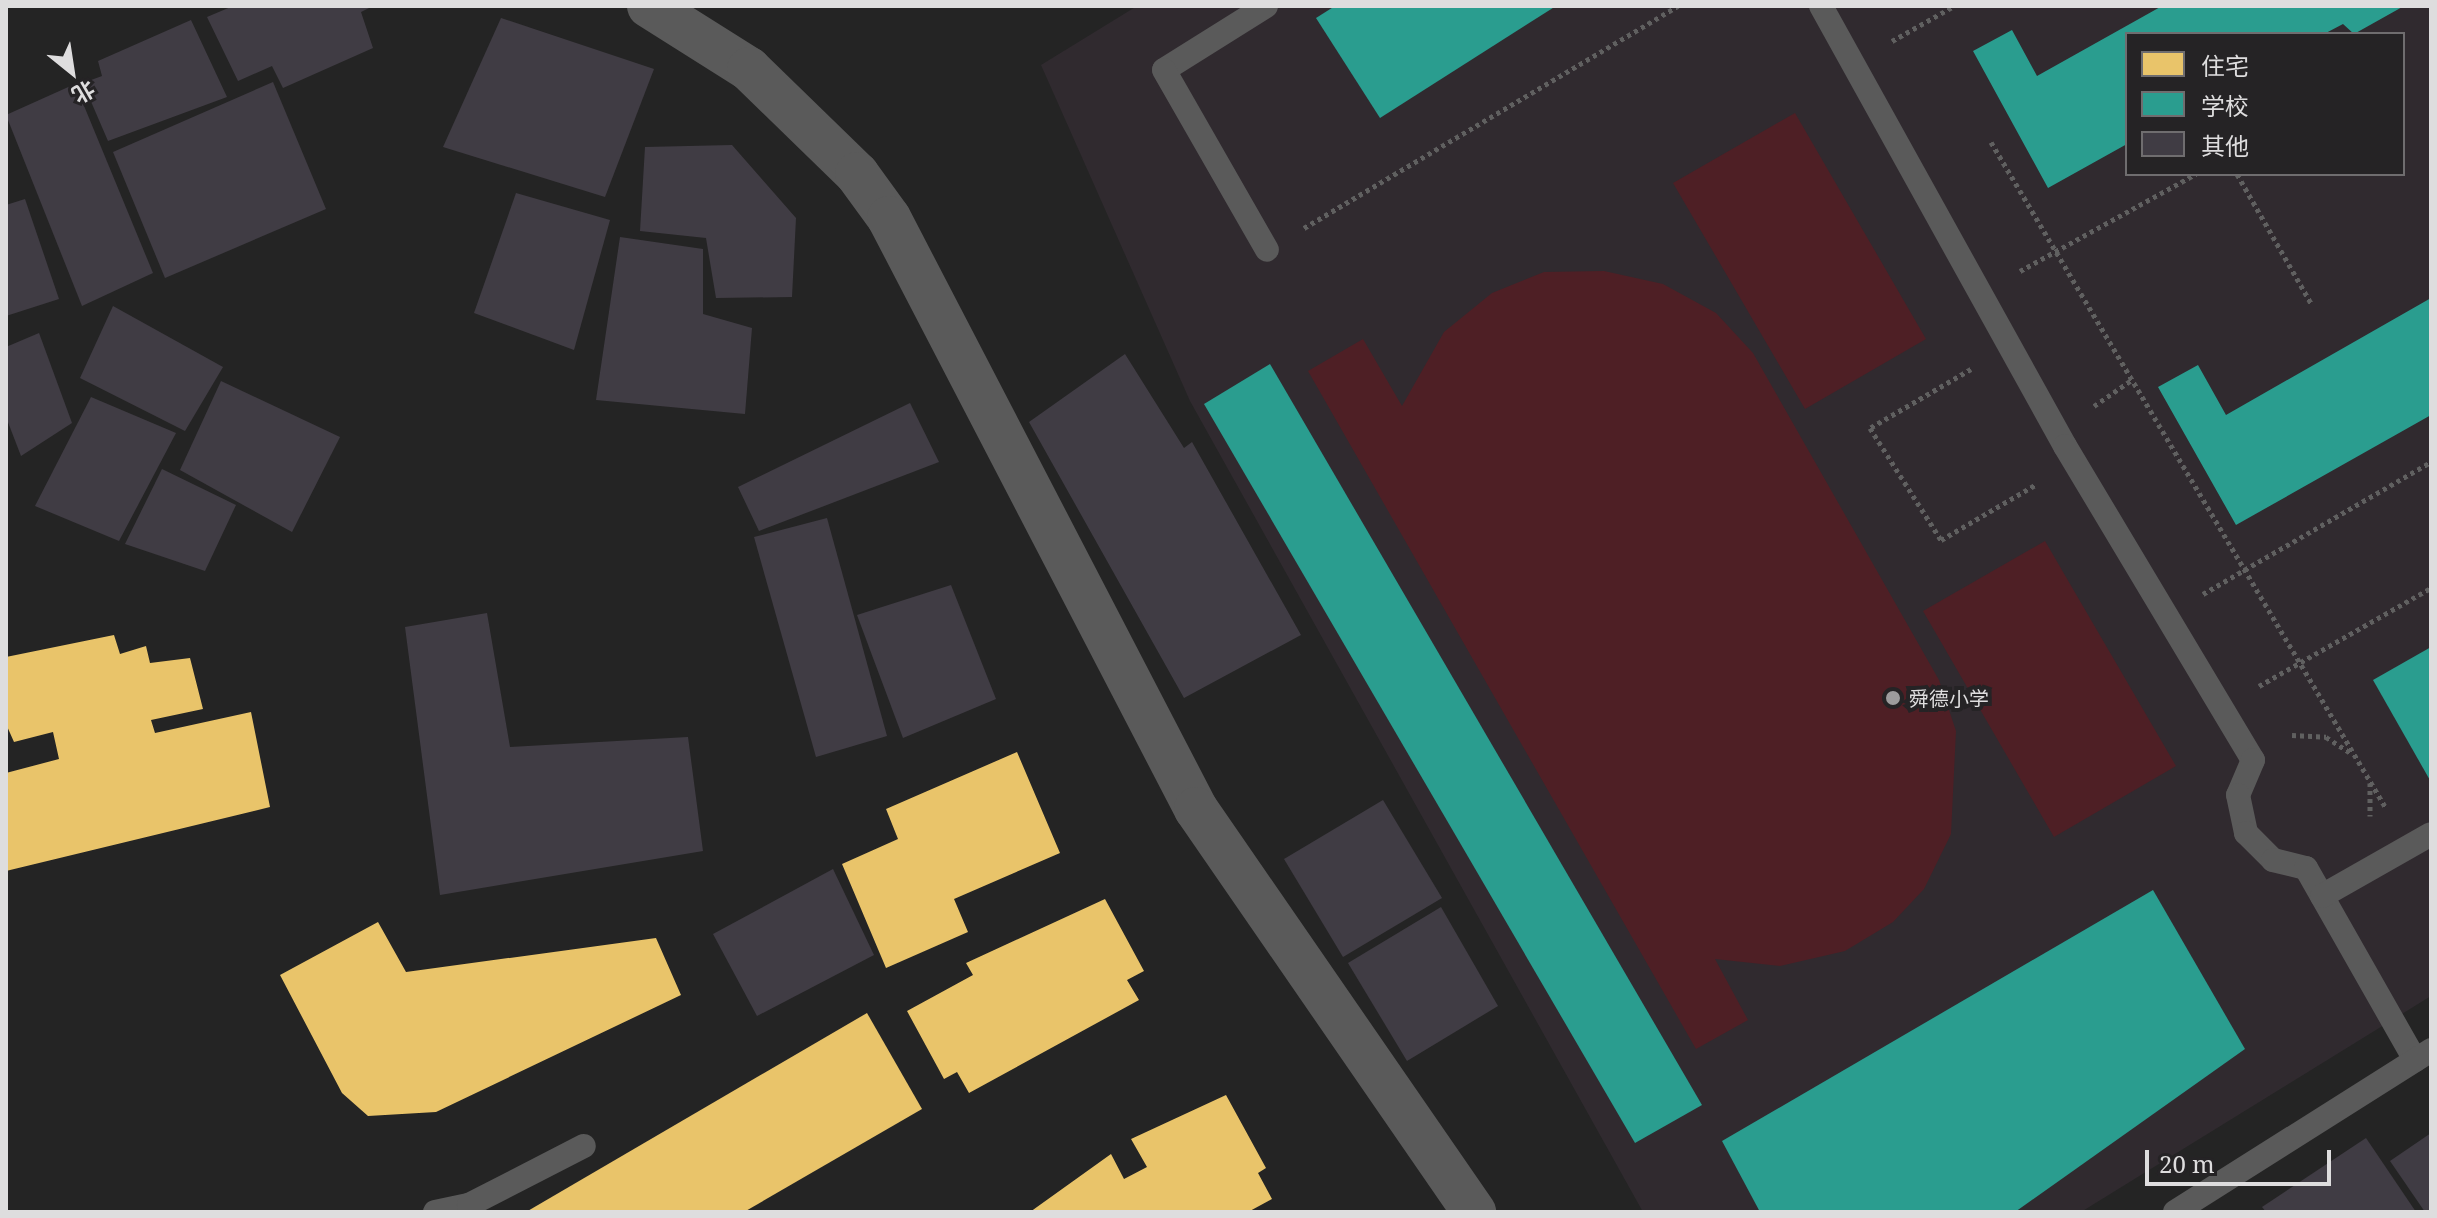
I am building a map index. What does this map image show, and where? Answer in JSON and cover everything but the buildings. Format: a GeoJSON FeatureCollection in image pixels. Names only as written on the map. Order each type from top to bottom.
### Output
{"type":"FeatureCollection","features":[{"type":"Feature","properties":{"kind":"street"},"geometry":{"type":"LineString","coordinates":[[649,6],[749,69],[857,174],[889,218],[1196,809],[1474,1212]]}},
{"type":"Feature","properties":{"kind":"lane"},"geometry":{"type":"LineString","coordinates":[[1266,6],[1164,70],[1267,250]]}},
{"type":"Feature","properties":{"kind":"lane"},"geometry":{"type":"LineString","coordinates":[[1821,6],[2065,446],[2253,760],[2238,795],[2246,833],[2273,860],[2306,868],[2423,1055],[2175,1212]]}},
{"type":"Feature","properties":{"kind":"lane"},"geometry":{"type":"LineString","coordinates":[[2322,896],[2431,834]]}},
{"type":"Feature","properties":{"kind":"lane"},"geometry":{"type":"LineString","coordinates":[[435,1212],[469,1205],[584,1146]]}},
{"type":"Feature","properties":{"kind":"path"},"geometry":{"type":"LineString","coordinates":[[1267,250],[1678,6]]}},
{"type":"Feature","properties":{"kind":"path"},"geometry":{"type":"LineString","coordinates":[[1852,63],[1954,6]]}},
{"type":"Feature","properties":{"kind":"path"},"geometry":{"type":"LineString","coordinates":[[1991,142],[2409,847]]}},
{"type":"Feature","properties":{"kind":"path"},"geometry":{"type":"LineString","coordinates":[[1980,293],[2192,176]]}},
{"type":"Feature","properties":{"kind":"path"},"geometry":{"type":"LineString","coordinates":[[2238,176],[2311,303]]}},
{"type":"Feature","properties":{"kind":"path"},"geometry":{"type":"LineString","coordinates":[[2009,347],[1870,428],[1941,540],[2049,477],[2083,413],[2133,379]]}},
{"type":"Feature","properties":{"kind":"path"},"geometry":{"type":"LineString","coordinates":[[2167,615],[2431,462]]}},
{"type":"Feature","properties":{"kind":"path"},"geometry":{"type":"LineString","coordinates":[[2223,706],[2431,588]]}},
{"type":"Feature","properties":{"kind":"path"},"geometry":{"type":"LineString","coordinates":[[2253,760],[2298,734],[2326,737],[2358,759],[2373,803],[2364,833],[2336,860],[2306,868]]}},
{"type":"Feature","properties":{"kind":"shaded area","name":"舜德小学"},"geometry":{"type":"Polygon","coordinates":[[[1137,6],[2431,6],[2431,996],[2081,1212],[1643,1212],[1190,401],[1041,65],[1137,6]]]}},
{"type":"Feature","properties":{"kind":"shaded area"},"geometry":{"type":"Polygon","coordinates":[[[1795,113],[1926,339],[1805,409],[1673,183],[1795,113]]]}},
{"type":"Feature","properties":{"kind":"shaded area"},"geometry":{"type":"Polygon","coordinates":[[[1604,271],[1663,284],[1716,313],[1753,353],[1939,680],[1956,731],[1951,834],[1924,889],[1893,922],[1845,951],[1780,966],[1715,959],[1748,1020],[1696,1049],[1308,371],[1363,339],[1402,406],[1444,332],[1492,293],[1544,272],[1604,271]]]}},
{"type":"Feature","properties":{"kind":"shaded area"},"geometry":{"type":"Polygon","coordinates":[[[2045,541],[2176,766],[2054,837],[1923,611],[2045,541]]]}},
{"type":"Feature","properties":{"kind":"place","name":"舜德小学"},"geometry":{"type":"Point","coordinates":[1893,698]}}]}
